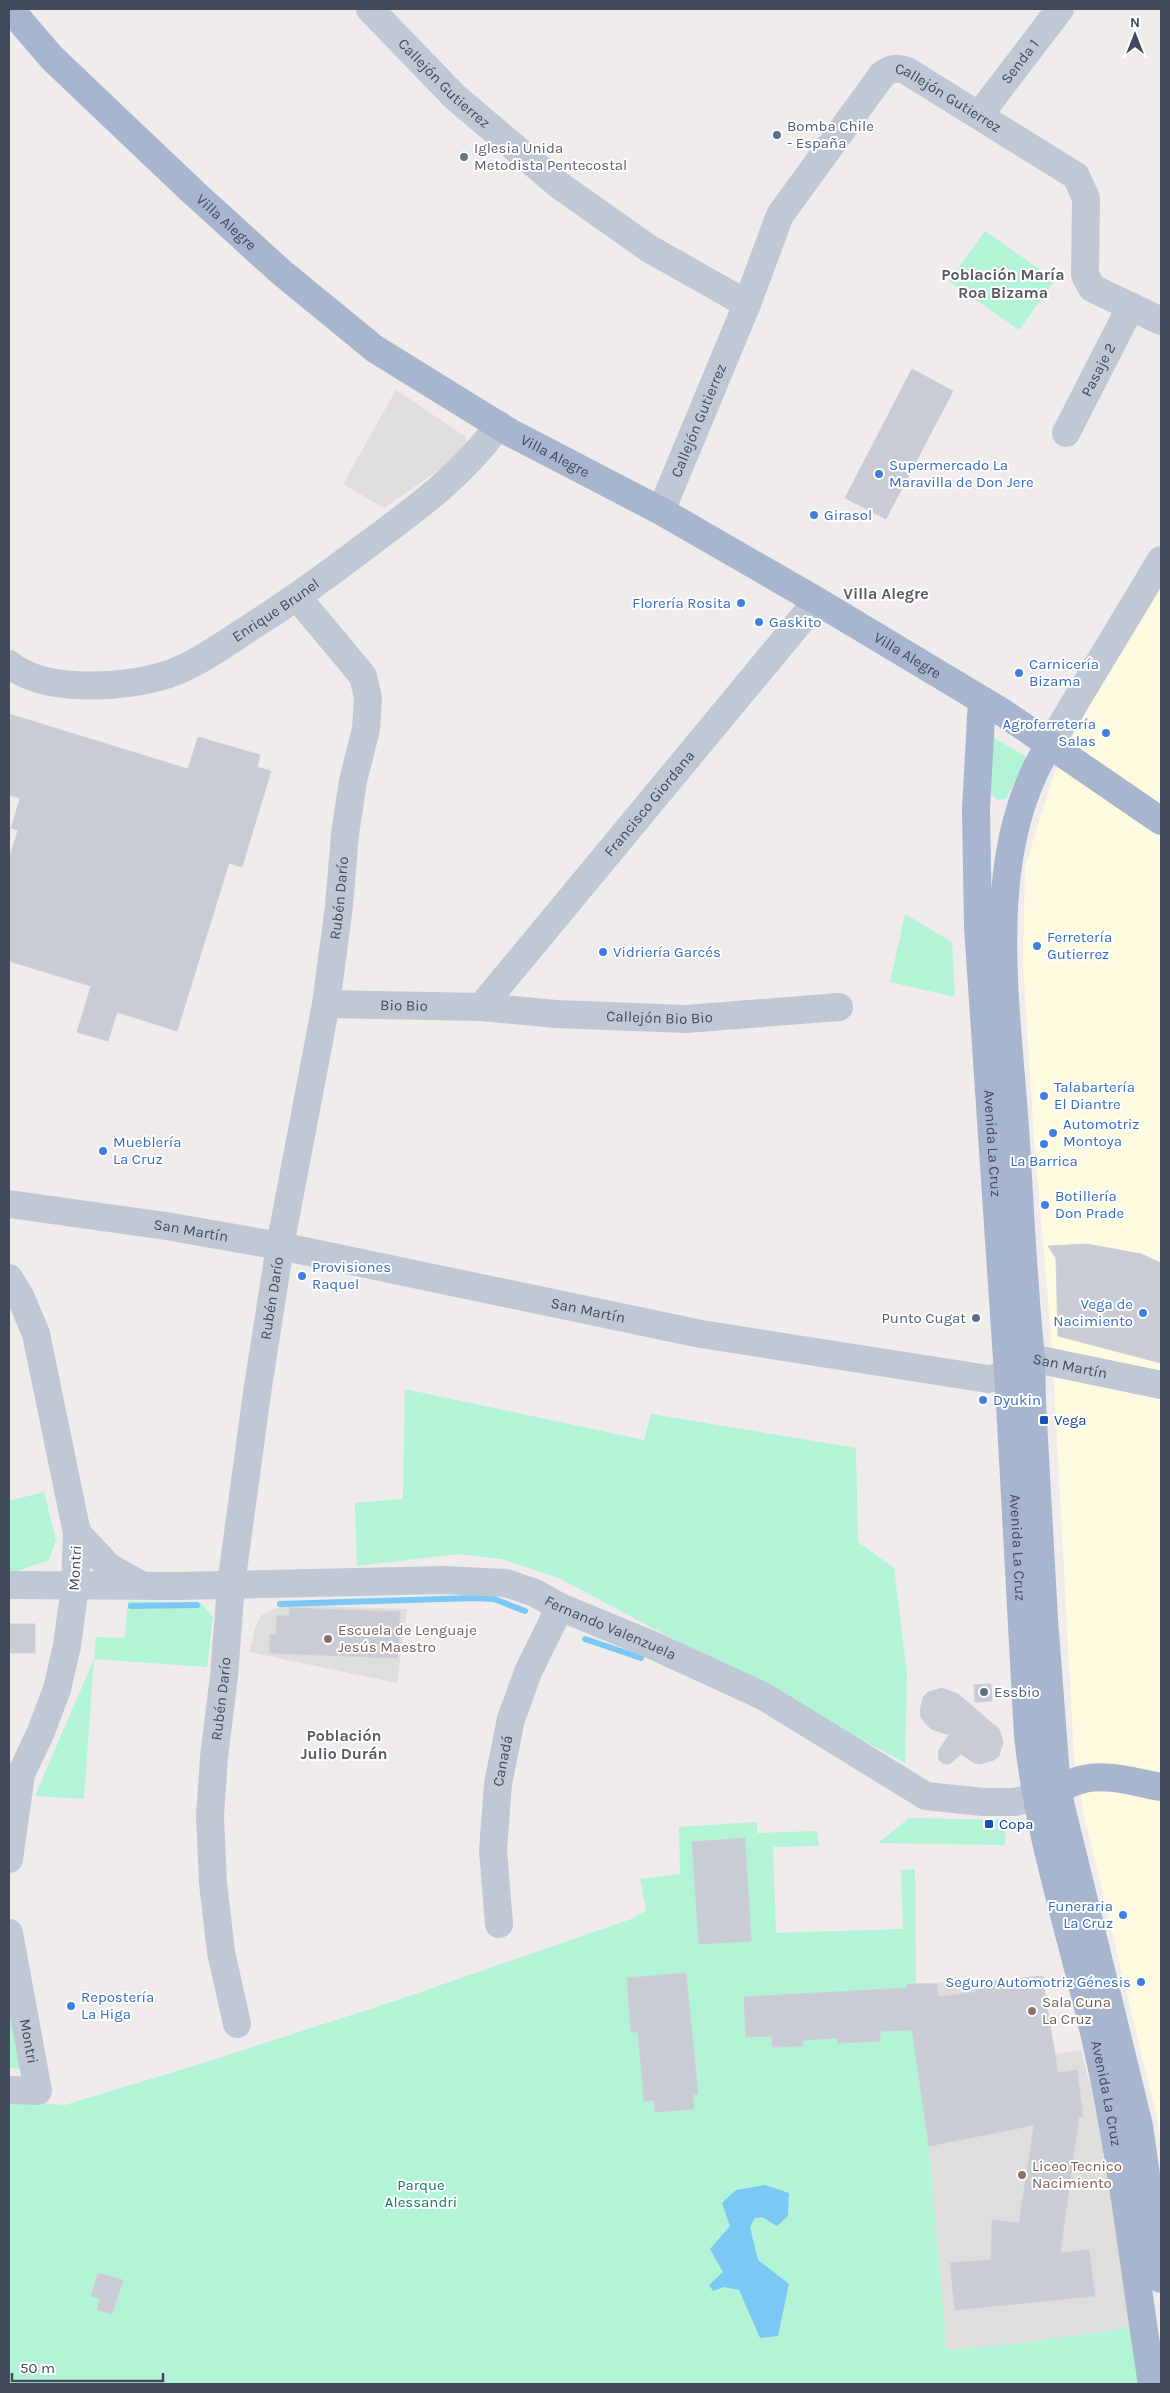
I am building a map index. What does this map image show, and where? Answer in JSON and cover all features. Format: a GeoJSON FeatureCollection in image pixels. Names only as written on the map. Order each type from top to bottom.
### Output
{"type":"FeatureCollection","features":[{"type":"Feature","properties":{"kind":"main road","name":"Villa Alegre"},"geometry":{"type":"LineString","coordinates":[[10,9],[52,58],[193,192],[281,272],[375,349],[499,425],[661,511],[818,601],[982,700],[1050,744],[1161,821]]}},
{"type":"Feature","properties":{"kind":"main road","name":"Avenida La Cruz"},"geometry":{"type":"LineString","coordinates":[[982,700],[976,809],[978,926],[1008,1376],[1028,1736],[1099,1959],[1139,2126],[1152,2384]]}},
{"type":"Feature","properties":{"kind":"main road","name":"Avenida La Cruz"},"geometry":{"type":"LineString","coordinates":[[1046,1794],[1044,1619],[1031,1358],[1008,1023],[1003,921],[1006,872],[1017,816],[1029,781],[1050,744]]}},
{"type":"Feature","properties":{"kind":"main road"},"geometry":{"type":"LineString","coordinates":[[976,809],[1017,816]]}},
{"type":"Feature","properties":{"kind":"main road"},"geometry":{"type":"LineString","coordinates":[[1046,1794],[1085,1778],[1103,1777],[1161,1787]]}},
{"type":"Feature","properties":{"kind":"main road","name":"Avenida La Cruz"},"geometry":{"type":"LineString","coordinates":[[1142,2162],[1161,2279]]}},
{"type":"Feature","properties":{"kind":"street","name":"Callejón Gutierrez"},"geometry":{"type":"LineString","coordinates":[[370,9],[455,96],[559,185],[648,248],[747,304]]}},
{"type":"Feature","properties":{"kind":"street","name":"Senda 1"},"geometry":{"type":"LineString","coordinates":[[980,114],[1060,9]]}},
{"type":"Feature","properties":{"kind":"street","name":"Callejón Gutierrez"},"geometry":{"type":"LineString","coordinates":[[661,511],[747,304],[780,215],[886,72],[898,68],[907,71],[980,114],[1076,176],[1086,198],[1085,276],[1092,288],[1161,321]]}},
{"type":"Feature","properties":{"kind":"street","name":"Pasaje 2"},"geometry":{"type":"LineString","coordinates":[[1066,433],[1131,306]]}},
{"type":"Feature","properties":{"kind":"street","name":"Enrique Brunel"},"geometry":{"type":"LineString","coordinates":[[9,664],[32,678],[55,684],[108,685],[150,680],[189,665],[297,597],[433,496],[473,459],[499,425]]}},
{"type":"Feature","properties":{"kind":"street"},"geometry":{"type":"LineString","coordinates":[[1050,744],[1161,560]]}},
{"type":"Feature","properties":{"kind":"street","name":"Rubén Darío"},"geometry":{"type":"LineString","coordinates":[[237,2024],[221,1952],[213,1883],[210,1816],[231,1585],[256,1393],[280,1246],[326,1004],[339,906],[345,834],[353,781],[366,729],[368,698],[363,676],[297,597]]}},
{"type":"Feature","properties":{"kind":"street","name":"Francisco Giordana"},"geometry":{"type":"LineString","coordinates":[[481,1007],[818,601]]}},
{"type":"Feature","properties":{"kind":"street","name":"Bio Bio"},"geometry":{"type":"LineString","coordinates":[[326,1004],[481,1007]]}},
{"type":"Feature","properties":{"kind":"street","name":"Callejón Bio Bio"},"geometry":{"type":"LineString","coordinates":[[481,1007],[556,1014],[686,1018],[839,1008]]}},
{"type":"Feature","properties":{"kind":"street","name":"San Martín"},"geometry":{"type":"LineString","coordinates":[[10,1205],[166,1226],[280,1246],[701,1334],[988,1380],[1008,1376],[1031,1358],[1161,1385]]}},
{"type":"Feature","properties":{"kind":"street","name":"Montri"},"geometry":{"type":"LineString","coordinates":[[9,1278],[22,1298],[36,1334],[77,1533],[75,1586],[67,1646],[57,1689],[40,1734],[15,1773],[9,1858]]}},
{"type":"Feature","properties":{"kind":"street","name":"Fernando Valenzuela"},"geometry":{"type":"LineString","coordinates":[[77,1533],[109,1567],[143,1586]]}},
{"type":"Feature","properties":{"kind":"street","name":"Fernando Valenzuela"},"geometry":{"type":"LineString","coordinates":[[9,1586],[231,1585],[479,1580],[506,1583],[652,1645],[763,1696],[926,1796],[983,1802],[1014,1802],[1046,1794]]}},
{"type":"Feature","properties":{"kind":"street","name":"Canadá"},"geometry":{"type":"LineString","coordinates":[[499,1924],[493,1850],[498,1784],[514,1711],[528,1672],[560,1607]]}},
{"type":"Feature","properties":{"kind":"street","name":"Montri"},"geometry":{"type":"LineString","coordinates":[[9,1933],[38,2091],[9,2090]]}},
{"type":"Feature","properties":{"kind":"shaded area"},"geometry":{"type":"Polygon","coordinates":[[[396,390],[466,437],[466,451],[384,508],[343,484],[396,390]]]}},
{"type":"Feature","properties":{"kind":"shaded area"},"geometry":{"type":"Polygon","coordinates":[[[1161,578],[1161,2147],[1157,2118],[1084,1816],[1074,1757],[1052,1346],[1034,1139],[1023,964],[1025,867],[1052,780],[1073,735],[1161,578]]]}},
{"type":"Feature","properties":{"kind":"shaded area","name":"Escuela de Lenguaje Jesús Maestro"},"geometry":{"type":"Polygon","coordinates":[[[287,1605],[407,1609],[397,1683],[249,1652],[256,1625],[262,1615],[287,1605]]]}},
{"type":"Feature","properties":{"kind":"shaded area","name":"Liceo Tecnico Nacimiento"},"geometry":{"type":"Polygon","coordinates":[[[1008,1979],[1022,2059],[1081,2050],[1120,2203],[1134,2327],[1030,2342],[947,2350],[929,2146],[907,1984],[1008,1979]]]}},
{"type":"Feature","properties":{"kind":"green space"},"geometry":{"type":"Polygon","coordinates":[[[985,231],[1055,280],[1019,330],[949,281],[985,231]]]}},
{"type":"Feature","properties":{"kind":"green space"},"geometry":{"type":"Polygon","coordinates":[[[994,738],[1027,757],[1006,799],[997,800],[989,792],[994,738]]]}},
{"type":"Feature","properties":{"kind":"green space"},"geometry":{"type":"Polygon","coordinates":[[[905,914],[952,942],[955,997],[890,982],[905,914]]]}},
{"type":"Feature","properties":{"kind":"green space"},"geometry":{"type":"Polygon","coordinates":[[[405,1389],[644,1440],[651,1414],[856,1448],[858,1542],[894,1568],[907,1674],[905,1763],[559,1578],[502,1559],[458,1554],[357,1566],[355,1503],[403,1499],[405,1389]]]}},
{"type":"Feature","properties":{"kind":"green space"},"geometry":{"type":"Polygon","coordinates":[[[44,1492],[56,1540],[49,1560],[9,1574],[9,1501],[44,1492]]]}},
{"type":"Feature","properties":{"kind":"green space"},"geometry":{"type":"Polygon","coordinates":[[[128,1601],[201,1603],[213,1617],[207,1667],[94,1659],[96,1637],[125,1638],[128,1601]]]}},
{"type":"Feature","properties":{"kind":"green space"},"geometry":{"type":"Polygon","coordinates":[[[94,1659],[84,1799],[35,1796],[94,1659]]]}},
{"type":"Feature","properties":{"kind":"green space"},"geometry":{"type":"Polygon","coordinates":[[[909,1818],[1006,1820],[1005,1845],[878,1843],[909,1818]]]}},
{"type":"Feature","properties":{"kind":"green space","name":"Parque Alessandri"},"geometry":{"type":"Polygon","coordinates":[[[757,1822],[757,1833],[817,1831],[819,1846],[773,1847],[776,1933],[903,1929],[901,1870],[915,1869],[916,1984],[907,1984],[929,2146],[947,2350],[1030,2342],[1134,2327],[1138,2384],[9,2384],[9,2101],[65,2105],[398,2000],[634,1918],[646,1910],[640,1879],[680,1874],[679,1827],[757,1822]]]}},
{"type":"Feature","properties":{"kind":"green space"},"geometry":{"type":"Polygon","coordinates":[[[9,2007],[20,2069],[9,2068],[9,2007]]]}},
{"type":"Feature","properties":{"kind":"water"},"geometry":{"type":"Polygon","coordinates":[[[765,2185],[789,2193],[788,2216],[777,2226],[762,2217],[755,2218],[750,2227],[758,2260],[789,2284],[778,2336],[760,2338],[739,2290],[724,2287],[713,2291],[709,2285],[723,2272],[710,2249],[730,2226],[722,2203],[736,2190],[765,2185]]]}},
{"type":"Feature","properties":{"kind":"building"},"geometry":{"type":"Polygon","coordinates":[[[912,369],[953,391],[886,519],[845,498],[912,369]]]}},
{"type":"Feature","properties":{"kind":"building"},"geometry":{"type":"Polygon","coordinates":[[[9,714],[188,769],[198,737],[260,755],[257,767],[271,771],[242,867],[229,863],[177,1031],[117,1012],[108,1041],[77,1032],[91,986],[9,961],[9,859],[18,830],[11,828],[20,798],[9,795],[9,714]]]}},
{"type":"Feature","properties":{"kind":"building"},"geometry":{"type":"Polygon","coordinates":[[[1087,1244],[1141,1254],[1161,1263],[1161,1363],[1058,1336],[1056,1258],[1048,1246],[1087,1244]]]}},
{"type":"Feature","properties":{"kind":"building","name":"Escuela de Lenguaje Jesús Maestro"},"geometry":{"type":"Polygon","coordinates":[[[290,1608],[400,1612],[398,1658],[269,1653],[270,1634],[276,1635],[277,1616],[289,1616],[290,1608]]]}},
{"type":"Feature","properties":{"kind":"building"},"geometry":{"type":"Polygon","coordinates":[[[9,1624],[35,1624],[35,1653],[9,1653],[9,1624]]]}},
{"type":"Feature","properties":{"kind":"building"},"geometry":{"type":"Polygon","coordinates":[[[991,1684],[992,1701],[975,1702],[974,1685],[991,1684]]]}},
{"type":"Feature","properties":{"kind":"building"},"geometry":{"type":"Polygon","coordinates":[[[942,1688],[958,1694],[999,1729],[1003,1742],[999,1756],[994,1760],[980,1764],[974,1763],[961,1754],[950,1764],[944,1764],[939,1760],[938,1751],[949,1735],[931,1729],[921,1718],[920,1711],[923,1697],[928,1692],[942,1688]]]}},
{"type":"Feature","properties":{"kind":"building"},"geometry":{"type":"Polygon","coordinates":[[[745,1838],[751,1941],[699,1944],[692,1842],[745,1838]]]}},
{"type":"Feature","properties":{"kind":"building"},"geometry":{"type":"Polygon","coordinates":[[[686,1973],[698,2094],[693,2095],[694,2109],[655,2112],[654,2100],[644,2101],[638,2032],[631,2032],[627,1978],[686,1973]]]}},
{"type":"Feature","properties":{"kind":"building"},"geometry":{"type":"Polygon","coordinates":[[[1042,1976],[1058,2073],[1077,2070],[1083,2117],[1079,2117],[1060,2253],[1089,2250],[1095,2296],[955,2310],[950,2263],[991,2260],[992,2220],[1019,2223],[1034,2125],[929,2146],[912,2030],[880,2031],[880,2041],[838,2043],[837,2038],[802,2040],[803,2046],[772,2047],[772,2036],[746,2037],[744,1997],[907,1988],[907,1984],[937,1984],[938,1997],[976,1992],[975,1983],[1042,1976]]]}},
{"type":"Feature","properties":{"kind":"building"},"geometry":{"type":"Polygon","coordinates":[[[98,2273],[123,2280],[112,2314],[97,2310],[100,2299],[91,2296],[98,2273]]]}},
{"type":"Feature","properties":{"kind":"waterway"},"geometry":{"type":"LineString","coordinates":[[280,1604],[474,1598],[494,1599],[525,1611]]}},
{"type":"Feature","properties":{"kind":"waterway"},"geometry":{"type":"LineString","coordinates":[[131,1606],[197,1605]]}},
{"type":"Feature","properties":{"kind":"waterway"},"geometry":{"type":"LineString","coordinates":[[585,1639],[641,1658]]}},
{"type":"Feature","properties":{"kind":"place","name":"Bomba Chile - España"},"geometry":{"type":"Point","coordinates":[777,135]}},
{"type":"Feature","properties":{"kind":"place","name":"Iglesia Unida Metodista Pentecostal"},"geometry":{"type":"Point","coordinates":[464,157]}},
{"type":"Feature","properties":{"kind":"place","name":"Supermercado La Maravilla de Don Jere"},"geometry":{"type":"Point","coordinates":[879,474]}},
{"type":"Feature","properties":{"kind":"place","name":"Girasol"},"geometry":{"type":"Point","coordinates":[814,515]}},
{"type":"Feature","properties":{"kind":"place","name":"Florería Rosita"},"geometry":{"type":"Point","coordinates":[741,603]}},
{"type":"Feature","properties":{"kind":"place","name":"Gaskito"},"geometry":{"type":"Point","coordinates":[759,622]}},
{"type":"Feature","properties":{"kind":"place","name":"Carnicería Bizama"},"geometry":{"type":"Point","coordinates":[1019,673]}},
{"type":"Feature","properties":{"kind":"place","name":"Agroferretería Salas"},"geometry":{"type":"Point","coordinates":[1106,733]}},
{"type":"Feature","properties":{"kind":"place","name":"Ferretería Gutierrez"},"geometry":{"type":"Point","coordinates":[1037,946]}},
{"type":"Feature","properties":{"kind":"place","name":"Vidriería Garcés"},"geometry":{"type":"Point","coordinates":[603,952]}},
{"type":"Feature","properties":{"kind":"place","name":"Talabartería El Diantre"},"geometry":{"type":"Point","coordinates":[1044,1096]}},
{"type":"Feature","properties":{"kind":"place","name":"Automotriz Montoya"},"geometry":{"type":"Point","coordinates":[1053,1133]}},
{"type":"Feature","properties":{"kind":"place","name":"La Barrica"},"geometry":{"type":"Point","coordinates":[1044,1144]}},
{"type":"Feature","properties":{"kind":"place","name":"Mueblería La Cruz"},"geometry":{"type":"Point","coordinates":[103,1151]}},
{"type":"Feature","properties":{"kind":"place","name":"Botillería Don Prade"},"geometry":{"type":"Point","coordinates":[1045,1205]}},
{"type":"Feature","properties":{"kind":"place","name":"Provisiones Raquel"},"geometry":{"type":"Point","coordinates":[302,1276]}},
{"type":"Feature","properties":{"kind":"place","name":"Vega de Nacimiento"},"geometry":{"type":"Point","coordinates":[1143,1313]}},
{"type":"Feature","properties":{"kind":"place","name":"Punto Cugat"},"geometry":{"type":"Point","coordinates":[976,1318]}},
{"type":"Feature","properties":{"kind":"place","name":"Dyukin"},"geometry":{"type":"Point","coordinates":[983,1400]}},
{"type":"Feature","properties":{"kind":"place","name":"Vega"},"geometry":{"type":"Point","coordinates":[1044,1420]}},
{"type":"Feature","properties":{"kind":"place","name":"Escuela de Lenguaje Jesús Maestro"},"geometry":{"type":"Point","coordinates":[328,1639]}},
{"type":"Feature","properties":{"kind":"place","name":"Essbio"},"geometry":{"type":"Point","coordinates":[984,1692]}},
{"type":"Feature","properties":{"kind":"place","name":"Copa"},"geometry":{"type":"Point","coordinates":[989,1824]}},
{"type":"Feature","properties":{"kind":"place","name":"Funeraria La Cruz"},"geometry":{"type":"Point","coordinates":[1123,1915]}},
{"type":"Feature","properties":{"kind":"place","name":"Seguro Automotriz Génesis"},"geometry":{"type":"Point","coordinates":[1141,1982]}},
{"type":"Feature","properties":{"kind":"place","name":"Repostería La Higa"},"geometry":{"type":"Point","coordinates":[71,2006]}},
{"type":"Feature","properties":{"kind":"place","name":"Sala Cuna La Cruz"},"geometry":{"type":"Point","coordinates":[1032,2011]}},
{"type":"Feature","properties":{"kind":"place","name":"Liceo Tecnico Nacimiento"},"geometry":{"type":"Point","coordinates":[1022,2175]}},
{"type":"Feature","properties":{"kind":"district","name":"Población María Roa Bizama"},"geometry":{"type":"Point","coordinates":[1003,283]}},
{"type":"Feature","properties":{"kind":"district","name":"Villa Alegre"},"geometry":{"type":"Point","coordinates":[886,593]}},
{"type":"Feature","properties":{"kind":"district","name":"Población Julio Durán"},"geometry":{"type":"Point","coordinates":[344,1744]}}]}
